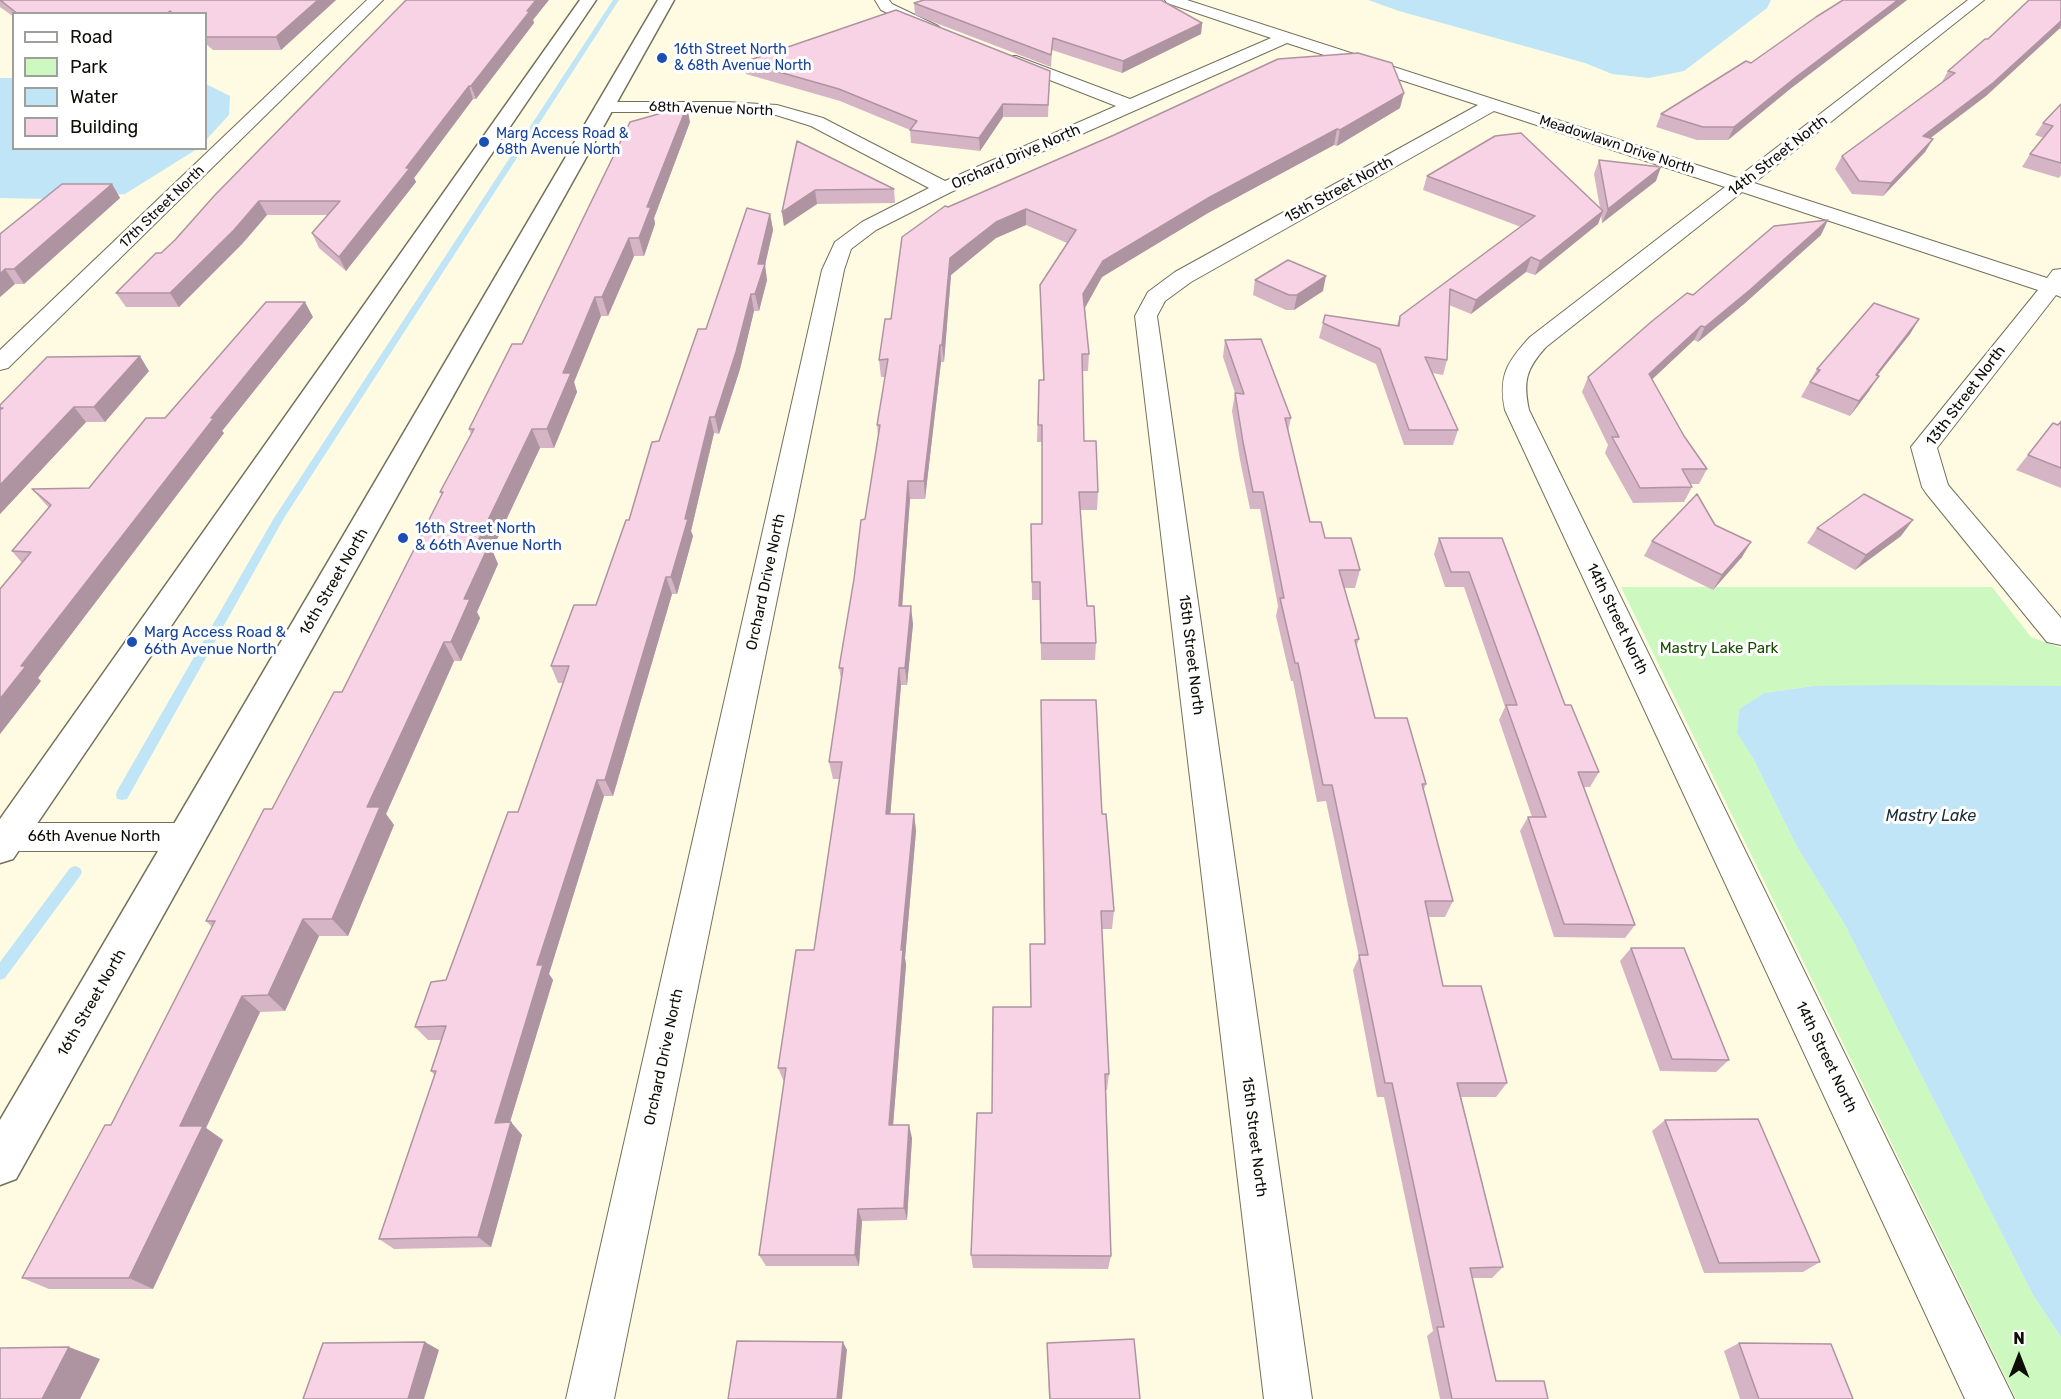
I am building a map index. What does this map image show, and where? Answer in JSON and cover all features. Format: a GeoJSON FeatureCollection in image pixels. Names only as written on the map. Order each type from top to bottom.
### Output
{"type":"FeatureCollection","features":[{"type":"Feature","properties":{"kind":"street","name":"17th Street North"},"geometry":{"type":"LineString","coordinates":[[0,363],[376,0]]}},
{"type":"Feature","properties":{"kind":"street"},"geometry":{"type":"LineString","coordinates":[[3,840],[588,0]]}},
{"type":"Feature","properties":{"kind":"street","name":"16th Street North"},"geometry":{"type":"LineString","coordinates":[[0,1163],[189,837],[666,0]]}},
{"type":"Feature","properties":{"kind":"street"},"geometry":{"type":"LineString","coordinates":[[882,0],[886,7],[910,20],[943,33]]}},
{"type":"Feature","properties":{"kind":"street","name":"Meadowlawn Drive North"},"geometry":{"type":"LineString","coordinates":[[1172,0],[1491,105],[2058,284]]}},
{"type":"Feature","properties":{"kind":"street","name":"14th Street North"},"geometry":{"type":"LineString","coordinates":[[1977,0],[1538,342],[1524,357],[1515,372],[1512,389],[1522,421],[1989,1399]]}},
{"type":"Feature","properties":{"kind":"street","name":"Orchard Drive North"},"geometry":{"type":"LineString","coordinates":[[590,1399],[833,270],[842,246],[869,226],[944,188],[1286,37]]}},
{"type":"Feature","properties":{"kind":"street"},"geometry":{"type":"LineString","coordinates":[[999,55],[1132,106]]}},
{"type":"Feature","properties":{"kind":"street","name":"15th Street North"},"geometry":{"type":"LineString","coordinates":[[1288,1399],[1146,316],[1156,297],[1183,278],[1491,105]]}},
{"type":"Feature","properties":{"kind":"street","name":"68th Avenue North"},"geometry":{"type":"LineString","coordinates":[[604,107],[728,107],[777,110],[817,122],[944,188]]}},
{"type":"Feature","properties":{"kind":"street","name":"13th Street North"},"geometry":{"type":"LineString","coordinates":[[2058,284],[1924,447],[1935,488],[2060,634]]}},
{"type":"Feature","properties":{"kind":"street","name":"66th Avenue North"},"geometry":{"type":"LineString","coordinates":[[3,840],[189,837]]}},
{"type":"Feature","properties":{"kind":"green space","name":"Mastry Lake Park"},"geometry":{"type":"Polygon","coordinates":[[[1621,587],[1992,587],[2031,637],[2061,648],[2061,686],[1813,686],[1764,693],[1739,709],[1737,733],[1754,760],[1796,845],[1845,925],[2033,1295],[2061,1337],[2061,1399],[2016,1399],[1621,587]]]}},
{"type":"Feature","properties":{"kind":"water"},"geometry":{"type":"Polygon","coordinates":[[[1368,0],[1771,0],[1767,8],[1684,71],[1649,78],[1612,74],[1585,63],[1399,11],[1368,0]]]}},
{"type":"Feature","properties":{"kind":"water"},"geometry":{"type":"Polygon","coordinates":[[[0,78],[12,78],[12,150],[195,150],[125,194],[51,199],[0,198],[0,78]]]}},
{"type":"Feature","properties":{"kind":"water"},"geometry":{"type":"Polygon","coordinates":[[[207,84],[230,96],[229,115],[207,139],[207,84]]]}},
{"type":"Feature","properties":{"kind":"water","name":"Mastry Lake"},"geometry":{"type":"Polygon","coordinates":[[[1813,686],[2061,686],[2061,1337],[2033,1295],[1845,925],[1796,845],[1754,760],[1737,733],[1739,709],[1764,693],[1813,686]]]}},
{"type":"Feature","properties":{"kind":"building"},"geometry":{"type":"Polygon","coordinates":[[[0,0],[318,0],[276,37],[207,37],[207,12],[15,12],[0,0]]]}},
{"type":"Feature","properties":{"kind":"building"},"geometry":{"type":"Polygon","coordinates":[[[406,0],[536,0],[527,11],[530,11],[406,168],[410,168],[339,257],[312,233],[340,201],[259,201],[234,230],[170,293],[116,293],[156,253],[161,253],[175,240],[214,196],[406,0]]]}},
{"type":"Feature","properties":{"kind":"building"},"geometry":{"type":"Polygon","coordinates":[[[924,0],[1161,0],[1202,23],[1123,61],[1053,38],[1051,55],[914,3],[924,0]]]}},
{"type":"Feature","properties":{"kind":"building"},"geometry":{"type":"Polygon","coordinates":[[[1843,0],[1898,0],[1734,127],[1703,127],[1661,114],[1746,61],[1751,63],[1843,0]]]}},
{"type":"Feature","properties":{"kind":"building"},"geometry":{"type":"Polygon","coordinates":[[[2029,0],[2061,0],[2061,21],[1993,83],[1923,136],[1933,139],[1891,183],[1859,181],[1842,156],[1955,73],[1948,71],[1985,39],[1988,39],[2029,0]]]}},
{"type":"Feature","properties":{"kind":"building"},"geometry":{"type":"Polygon","coordinates":[[[896,10],[1050,71],[1048,105],[1003,104],[979,138],[910,130],[917,121],[839,89],[744,62],[896,10]]]}},
{"type":"Feature","properties":{"kind":"building"},"geometry":{"type":"Polygon","coordinates":[[[1358,53],[1392,63],[1404,93],[1340,130],[1337,129],[1210,197],[1103,261],[1083,294],[1089,354],[1082,354],[1084,441],[1096,441],[1098,492],[1079,492],[1087,606],[1094,606],[1096,643],[1041,643],[1040,582],[1032,582],[1031,524],[1042,524],[1042,425],[1038,425],[1039,380],[1044,380],[1040,285],[1076,230],[1026,209],[996,222],[950,258],[942,345],[940,345],[924,481],[908,481],[899,606],[911,606],[905,668],[899,668],[886,814],[914,814],[901,950],[903,950],[889,1125],[909,1125],[904,1208],[858,1209],[855,1255],[759,1255],[786,1068],[778,1068],[796,950],[814,950],[842,762],[829,762],[843,668],[839,668],[861,520],[865,519],[880,425],[877,425],[888,359],[879,360],[885,319],[891,319],[902,237],[945,206],[948,207],[1114,135],[1278,59],[1358,53]]]}},
{"type":"Feature","properties":{"kind":"building"},"geometry":{"type":"Polygon","coordinates":[[[2061,104],[2061,163],[2030,154],[2053,126],[2043,123],[2061,104]]]}},
{"type":"Feature","properties":{"kind":"building"},"geometry":{"type":"Polygon","coordinates":[[[687,106],[647,207],[651,207],[639,238],[629,238],[602,297],[595,297],[563,373],[571,373],[547,429],[532,429],[476,545],[489,545],[464,599],[470,599],[451,642],[444,642],[367,807],[380,807],[332,919],[303,919],[268,995],[242,996],[180,1126],[203,1126],[129,1278],[22,1278],[105,1125],[111,1125],[215,921],[206,921],[264,809],[272,809],[334,692],[342,692],[443,492],[440,492],[474,429],[469,429],[512,344],[522,344],[630,122],[687,106]]]}},
{"type":"Feature","properties":{"kind":"building"},"geometry":{"type":"Polygon","coordinates":[[[1521,133],[1603,211],[1540,261],[1531,257],[1476,300],[1450,289],[1447,360],[1425,357],[1458,430],[1409,430],[1380,349],[1323,323],[1325,315],[1399,326],[1400,316],[1535,216],[1427,176],[1495,136],[1521,133]]]}},
{"type":"Feature","properties":{"kind":"building"},"geometry":{"type":"Polygon","coordinates":[[[797,141],[894,189],[815,190],[782,212],[797,141]]]}},
{"type":"Feature","properties":{"kind":"building"},"geometry":{"type":"Polygon","coordinates":[[[1599,160],[1661,167],[1608,209],[1599,160]]]}},
{"type":"Feature","properties":{"kind":"building"},"geometry":{"type":"Polygon","coordinates":[[[62,184],[112,184],[14,269],[5,269],[0,274],[0,234],[62,184]]]}},
{"type":"Feature","properties":{"kind":"building"},"geometry":{"type":"Polygon","coordinates":[[[747,208],[770,214],[758,264],[765,264],[755,294],[751,294],[736,352],[715,417],[710,417],[685,519],[688,519],[671,577],[666,577],[605,780],[597,780],[537,965],[543,965],[495,1123],[511,1122],[478,1237],[379,1239],[436,1071],[431,1071],[446,1026],[415,1027],[431,982],[446,980],[508,812],[518,812],[569,666],[551,666],[574,605],[596,605],[626,520],[629,520],[652,442],[659,441],[698,329],[706,329],[747,208]]]}},
{"type":"Feature","properties":{"kind":"building"},"geometry":{"type":"Polygon","coordinates":[[[1828,220],[1751,289],[1705,327],[1701,326],[1649,374],[1684,436],[1707,469],[1682,469],[1692,487],[1640,488],[1612,437],[1619,437],[1588,377],[1651,322],[1687,293],[1693,295],[1774,226],[1828,220]]]}},
{"type":"Feature","properties":{"kind":"building"},"geometry":{"type":"Polygon","coordinates":[[[1288,260],[1326,276],[1297,295],[1289,295],[1255,280],[1288,260]]]}},
{"type":"Feature","properties":{"kind":"building"},"geometry":{"type":"Polygon","coordinates":[[[266,302],[305,302],[211,418],[214,418],[21,666],[26,666],[0,699],[0,589],[31,552],[12,551],[51,505],[32,489],[89,488],[146,418],[165,418],[266,302]]]}},
{"type":"Feature","properties":{"kind":"building"},"geometry":{"type":"Polygon","coordinates":[[[1874,303],[1919,319],[1859,401],[1810,382],[1820,370],[1817,369],[1874,303]]]}},
{"type":"Feature","properties":{"kind":"building"},"geometry":{"type":"Polygon","coordinates":[[[1261,339],[1291,418],[1285,418],[1310,522],[1321,522],[1325,538],[1351,538],[1360,570],[1339,570],[1359,639],[1355,640],[1375,718],[1407,718],[1426,784],[1422,784],[1453,901],[1425,901],[1443,986],[1481,986],[1507,1083],[1457,1083],[1503,1267],[1470,1268],[1496,1381],[1544,1381],[1548,1399],[1452,1399],[1437,1327],[1444,1327],[1392,1083],[1385,1083],[1359,955],[1368,955],[1332,785],[1323,785],[1298,663],[1295,663],[1280,598],[1284,598],[1263,492],[1253,492],[1235,393],[1244,394],[1225,340],[1261,339]]]}},
{"type":"Feature","properties":{"kind":"building"},"geometry":{"type":"Polygon","coordinates":[[[140,356],[94,407],[74,407],[0,485],[0,410],[3,408],[0,408],[0,405],[47,357],[140,356]]]}},
{"type":"Feature","properties":{"kind":"building"},"geometry":{"type":"Polygon","coordinates":[[[2061,422],[2061,468],[2028,455],[2053,423],[2058,425],[2061,422]]]}},
{"type":"Feature","properties":{"kind":"building"},"geometry":{"type":"Polygon","coordinates":[[[1697,494],[1715,525],[1751,542],[1722,575],[1652,541],[1697,494]]]}},
{"type":"Feature","properties":{"kind":"building"},"geometry":{"type":"Polygon","coordinates":[[[1864,494],[1913,520],[1866,555],[1817,528],[1864,494]]]}},
{"type":"Feature","properties":{"kind":"building"},"geometry":{"type":"Polygon","coordinates":[[[1439,538],[1502,538],[1565,705],[1571,705],[1599,772],[1578,772],[1635,925],[1564,924],[1528,817],[1546,817],[1506,705],[1517,705],[1469,572],[1451,572],[1439,538]]]}},
{"type":"Feature","properties":{"kind":"building"},"geometry":{"type":"Polygon","coordinates":[[[1041,700],[1096,700],[1102,814],[1106,814],[1114,911],[1101,911],[1109,1074],[1105,1074],[1111,1256],[971,1255],[977,1113],[992,1113],[993,1007],[1031,1007],[1030,944],[1045,944],[1041,700]]]}},
{"type":"Feature","properties":{"kind":"building"},"geometry":{"type":"Polygon","coordinates":[[[1631,948],[1684,948],[1729,1060],[1672,1059],[1631,948]]]}},
{"type":"Feature","properties":{"kind":"building"},"geometry":{"type":"Polygon","coordinates":[[[1758,1119],[1820,1262],[1719,1263],[1665,1120],[1758,1119]]]}},
{"type":"Feature","properties":{"kind":"building"},"geometry":{"type":"Polygon","coordinates":[[[1134,1339],[1140,1399],[1050,1399],[1047,1343],[1134,1339]]]}},
{"type":"Feature","properties":{"kind":"building"},"geometry":{"type":"Polygon","coordinates":[[[737,1341],[843,1342],[837,1399],[728,1399],[737,1341]]]}},
{"type":"Feature","properties":{"kind":"building"},"geometry":{"type":"Polygon","coordinates":[[[425,1342],[408,1399],[303,1399],[323,1343],[425,1342]]]}},
{"type":"Feature","properties":{"kind":"building"},"geometry":{"type":"Polygon","coordinates":[[[1739,1343],[1831,1344],[1853,1399],[1759,1399],[1739,1343]]]}},
{"type":"Feature","properties":{"kind":"building"},"geometry":{"type":"Polygon","coordinates":[[[69,1347],[42,1399],[0,1399],[0,1348],[69,1347]]]}},
{"type":"Feature","properties":{"kind":"waterway"},"geometry":{"type":"LineString","coordinates":[[122,795],[279,518],[616,0]]}},
{"type":"Feature","properties":{"kind":"waterway"},"geometry":{"type":"LineString","coordinates":[[0,973],[75,872]]}},
{"type":"Feature","properties":{"kind":"place","name":"16th Street North & 68th Avenue North"},"geometry":{"type":"Point","coordinates":[662,58]}},
{"type":"Feature","properties":{"kind":"place","name":"Marg Access Road & 68th Avenue North"},"geometry":{"type":"Point","coordinates":[484,142]}},
{"type":"Feature","properties":{"kind":"place","name":"16th Street North & 66th Avenue North"},"geometry":{"type":"Point","coordinates":[403,538]}},
{"type":"Feature","properties":{"kind":"place","name":"Marg Access Road & 66th Avenue North"},"geometry":{"type":"Point","coordinates":[132,642]}}]}
